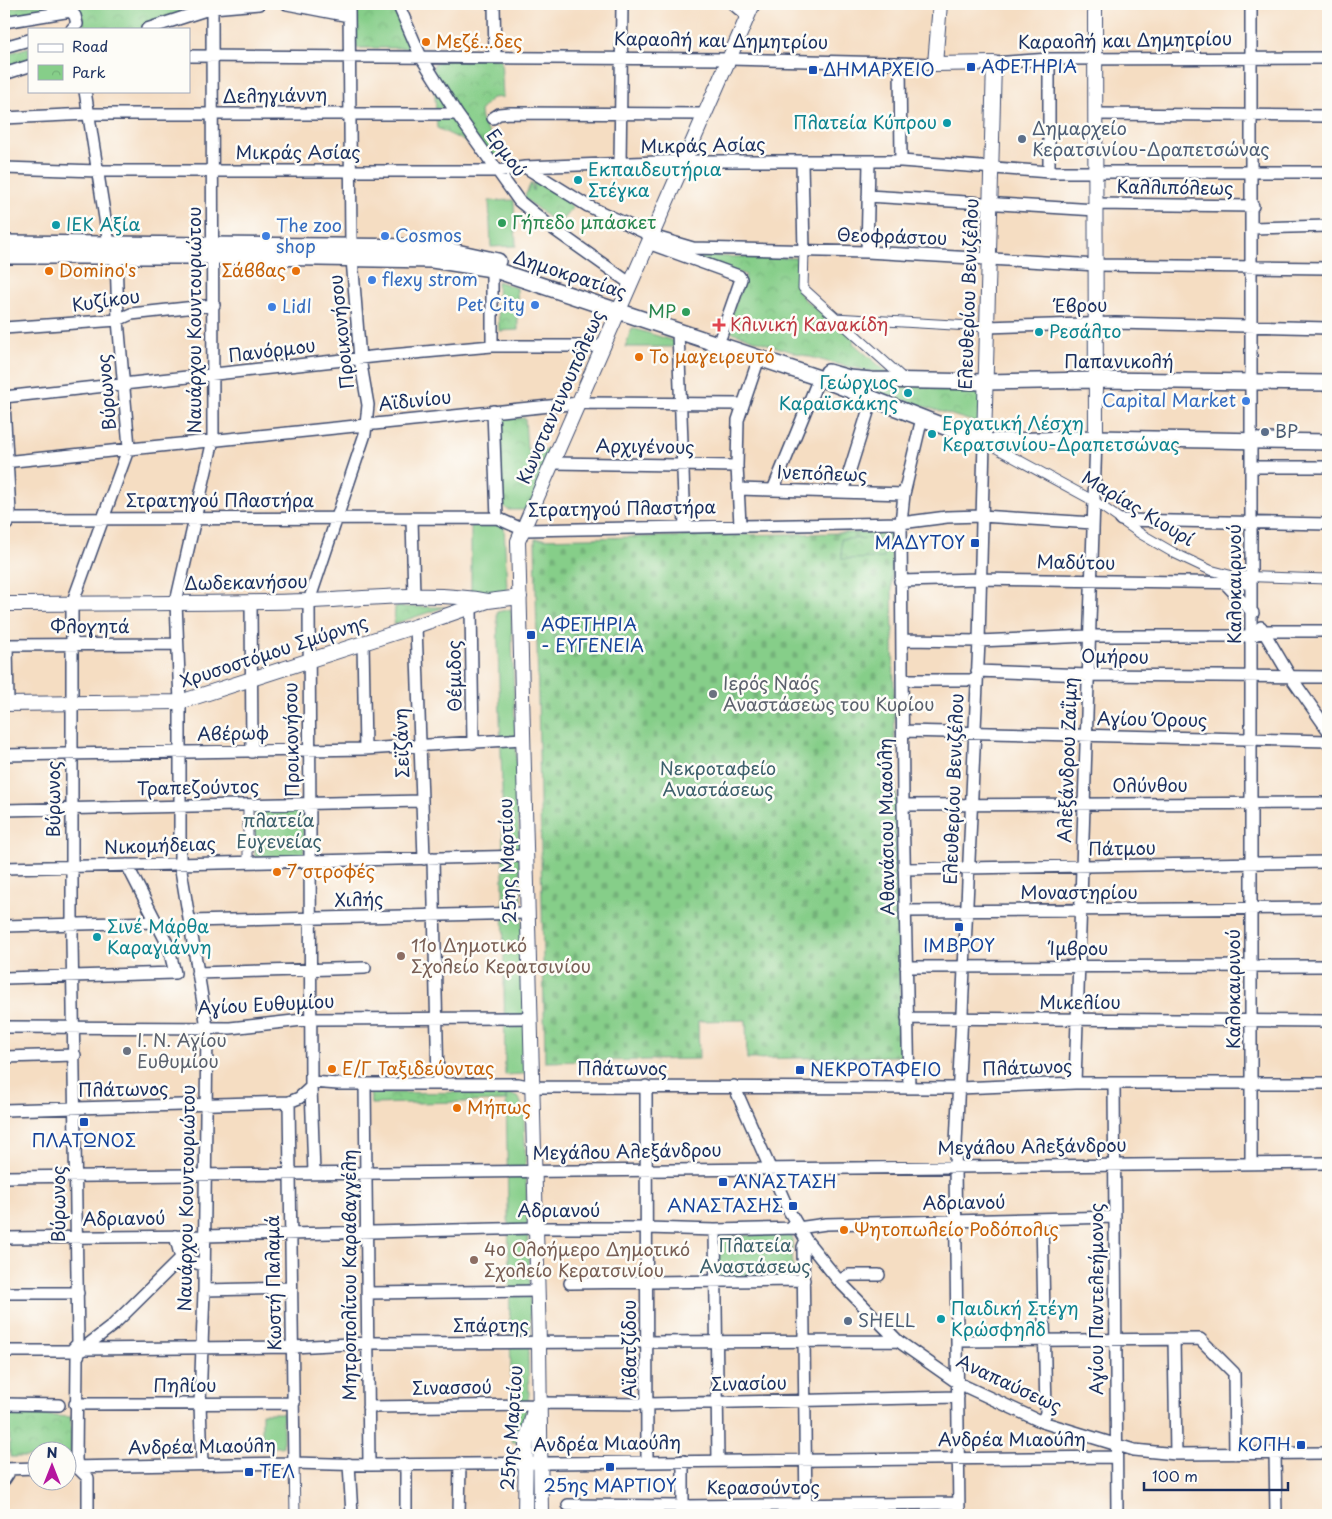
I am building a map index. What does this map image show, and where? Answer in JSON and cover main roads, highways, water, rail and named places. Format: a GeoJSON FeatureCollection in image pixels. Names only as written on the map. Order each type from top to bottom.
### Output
{"type":"FeatureCollection","features":[{"type":"Feature","properties":{"kind":"main road","name":"Δημοκρατίας"},"geometry":{"type":"LineString","coordinates":[[4,243],[112,250]]}},
{"type":"Feature","properties":{"kind":"main road","name":"Δημοκρατίας"},"geometry":{"type":"LineString","coordinates":[[4,256],[112,250],[352,252],[433,247],[492,258],[621,306],[678,331],[819,378],[984,442],[1096,438],[1328,442]]}},
{"type":"Feature","properties":{"kind":"main road","name":"Δημοκρατίας"},"geometry":{"type":"LineString","coordinates":[[352,252],[432,260],[492,269],[721,336],[849,378],[985,382]]}},
{"type":"Feature","properties":{"kind":"main road","name":"Παπανικολή"},"geometry":{"type":"LineString","coordinates":[[985,382],[1097,380],[1328,383]]}},
{"type":"Feature","properties":{"kind":"place","name":"Μεζέ...δες"},"geometry":{"type":"Point","coordinates":[426,42]}},
{"type":"Feature","properties":{"kind":"place","name":"ΑΦΕΤΗΡΙΑ"},"geometry":{"type":"Point","coordinates":[971,67]}},
{"type":"Feature","properties":{"kind":"place","name":"ΔΗΜΑΡΧΕΙΟ"},"geometry":{"type":"Point","coordinates":[813,70]}},
{"type":"Feature","properties":{"kind":"place","name":"Πλατεία Κύπρου"},"geometry":{"type":"Point","coordinates":[947,123]}},
{"type":"Feature","properties":{"kind":"place","name":"Δημαρχείο Κερατσινίου-Δραπετσώνας"},"geometry":{"type":"Point","coordinates":[1022,139]}},
{"type":"Feature","properties":{"kind":"place","name":"Εκπαιδευτήρια Στέγκα"},"geometry":{"type":"Point","coordinates":[578,180]}},
{"type":"Feature","properties":{"kind":"place","name":"Γήπεδο μπάσκετ"},"geometry":{"type":"Point","coordinates":[502,223]}},
{"type":"Feature","properties":{"kind":"place","name":"ΙΕΚ Αξία"},"geometry":{"type":"Point","coordinates":[56,225]}},
{"type":"Feature","properties":{"kind":"place","name":"The zoo shop"},"geometry":{"type":"Point","coordinates":[266,236]}},
{"type":"Feature","properties":{"kind":"place","name":"Cosmos"},"geometry":{"type":"Point","coordinates":[385,236]}},
{"type":"Feature","properties":{"kind":"place","name":"Domino's"},"geometry":{"type":"Point","coordinates":[49,271]}},
{"type":"Feature","properties":{"kind":"place","name":"Σάββας"},"geometry":{"type":"Point","coordinates":[296,271]}},
{"type":"Feature","properties":{"kind":"place","name":"flexy strom"},"geometry":{"type":"Point","coordinates":[372,280]}},
{"type":"Feature","properties":{"kind":"place","name":"Pet City"},"geometry":{"type":"Point","coordinates":[535,305]}},
{"type":"Feature","properties":{"kind":"place","name":"Lidl"},"geometry":{"type":"Point","coordinates":[272,307]}},
{"type":"Feature","properties":{"kind":"place","name":"MP"},"geometry":{"type":"Point","coordinates":[686,312]}},
{"type":"Feature","properties":{"kind":"place","name":"Κλινική Κανακίδη"},"geometry":{"type":"Point","coordinates":[719,325]}},
{"type":"Feature","properties":{"kind":"place","name":"Ρεσάλτο"},"geometry":{"type":"Point","coordinates":[1039,332]}},
{"type":"Feature","properties":{"kind":"place","name":"Το μαγειρευτό"},"geometry":{"type":"Point","coordinates":[639,357]}},
{"type":"Feature","properties":{"kind":"place","name":"Γεώργιος Καραϊσκάκης"},"geometry":{"type":"Point","coordinates":[908,393]}},
{"type":"Feature","properties":{"kind":"place","name":"Capital Market"},"geometry":{"type":"Point","coordinates":[1246,401]}},
{"type":"Feature","properties":{"kind":"place","name":"BP"},"geometry":{"type":"Point","coordinates":[1265,432]}},
{"type":"Feature","properties":{"kind":"place","name":"Εργατική Λέσχη Κερατσινίου-Δραπετσώνας"},"geometry":{"type":"Point","coordinates":[932,434]}},
{"type":"Feature","properties":{"kind":"place","name":"ΜΑΔΥΤΟΥ"},"geometry":{"type":"Point","coordinates":[975,543]}},
{"type":"Feature","properties":{"kind":"place","name":"ΑΦΕΤΗΡΙΑ - ΕΥΓΕΝΕΙΑ"},"geometry":{"type":"Point","coordinates":[531,635]}},
{"type":"Feature","properties":{"kind":"place","name":"Ιερός Ναός Αναστάσεως του Κυρίου"},"geometry":{"type":"Point","coordinates":[713,694]}},
{"type":"Feature","properties":{"kind":"place","name":"7 στροφές"},"geometry":{"type":"Point","coordinates":[277,872]}},
{"type":"Feature","properties":{"kind":"place","name":"ΙΜΒΡΟΥ"},"geometry":{"type":"Point","coordinates":[959,927]}},
{"type":"Feature","properties":{"kind":"place","name":"Σινέ Μάρθα Καραγιάννη"},"geometry":{"type":"Point","coordinates":[97,937]}},
{"type":"Feature","properties":{"kind":"place","name":"11o Δημοτικό Σχολείο Κερατσινίου"},"geometry":{"type":"Point","coordinates":[401,956]}},
{"type":"Feature","properties":{"kind":"place","name":"Ι. Ν. Αγίου Ευθυμίου"},"geometry":{"type":"Point","coordinates":[127,1051]}},
{"type":"Feature","properties":{"kind":"place","name":"Ε/Γ Ταξιδεύοντας"},"geometry":{"type":"Point","coordinates":[332,1069]}},
{"type":"Feature","properties":{"kind":"place","name":"ΝΕΚΡΟΤΑΦΕΙΟ"},"geometry":{"type":"Point","coordinates":[800,1070]}},
{"type":"Feature","properties":{"kind":"place","name":"Μήπως"},"geometry":{"type":"Point","coordinates":[457,1108]}},
{"type":"Feature","properties":{"kind":"place","name":"ΠΛΑΤΩΝΟΣ"},"geometry":{"type":"Point","coordinates":[84,1122]}},
{"type":"Feature","properties":{"kind":"place","name":"ΑΝΑΣΤΑΣΗ"},"geometry":{"type":"Point","coordinates":[723,1182]}},
{"type":"Feature","properties":{"kind":"place","name":"ΑΝΑΣΤΑΣΗΣ"},"geometry":{"type":"Point","coordinates":[793,1206]}},
{"type":"Feature","properties":{"kind":"place","name":"Ψητοπωλείο Ροδόπολις"},"geometry":{"type":"Point","coordinates":[844,1230]}},
{"type":"Feature","properties":{"kind":"place","name":"4o Ολοήμερο Δημοτικό Σχολείο Κερατσινίου"},"geometry":{"type":"Point","coordinates":[474,1260]}},
{"type":"Feature","properties":{"kind":"place","name":"Παιδική Στέγη Κρώσφηλδ"},"geometry":{"type":"Point","coordinates":[941,1319]}},
{"type":"Feature","properties":{"kind":"place","name":"SHELL"},"geometry":{"type":"Point","coordinates":[848,1321]}},
{"type":"Feature","properties":{"kind":"place","name":"ΚΟΠΗ"},"geometry":{"type":"Point","coordinates":[1301,1445]}},
{"type":"Feature","properties":{"kind":"place","name":"25ης ΜΑΡΤΙΟΥ"},"geometry":{"type":"Point","coordinates":[610,1467]}},
{"type":"Feature","properties":{"kind":"place","name":"ΤΕΛ"},"geometry":{"type":"Point","coordinates":[249,1472]}},
{"type":"Feature","properties":{"kind":"park label","name":"Νεκροταφείο Αναστάσεως"},"geometry":{"type":"Point","coordinates":[718,780]}},
{"type":"Feature","properties":{"kind":"park label","name":"πλατεία Ευγενείας"},"geometry":{"type":"Point","coordinates":[279,831]}},
{"type":"Feature","properties":{"kind":"park label","name":"Πλατεία Αναστάσεως"},"geometry":{"type":"Point","coordinates":[755,1256]}}]}
